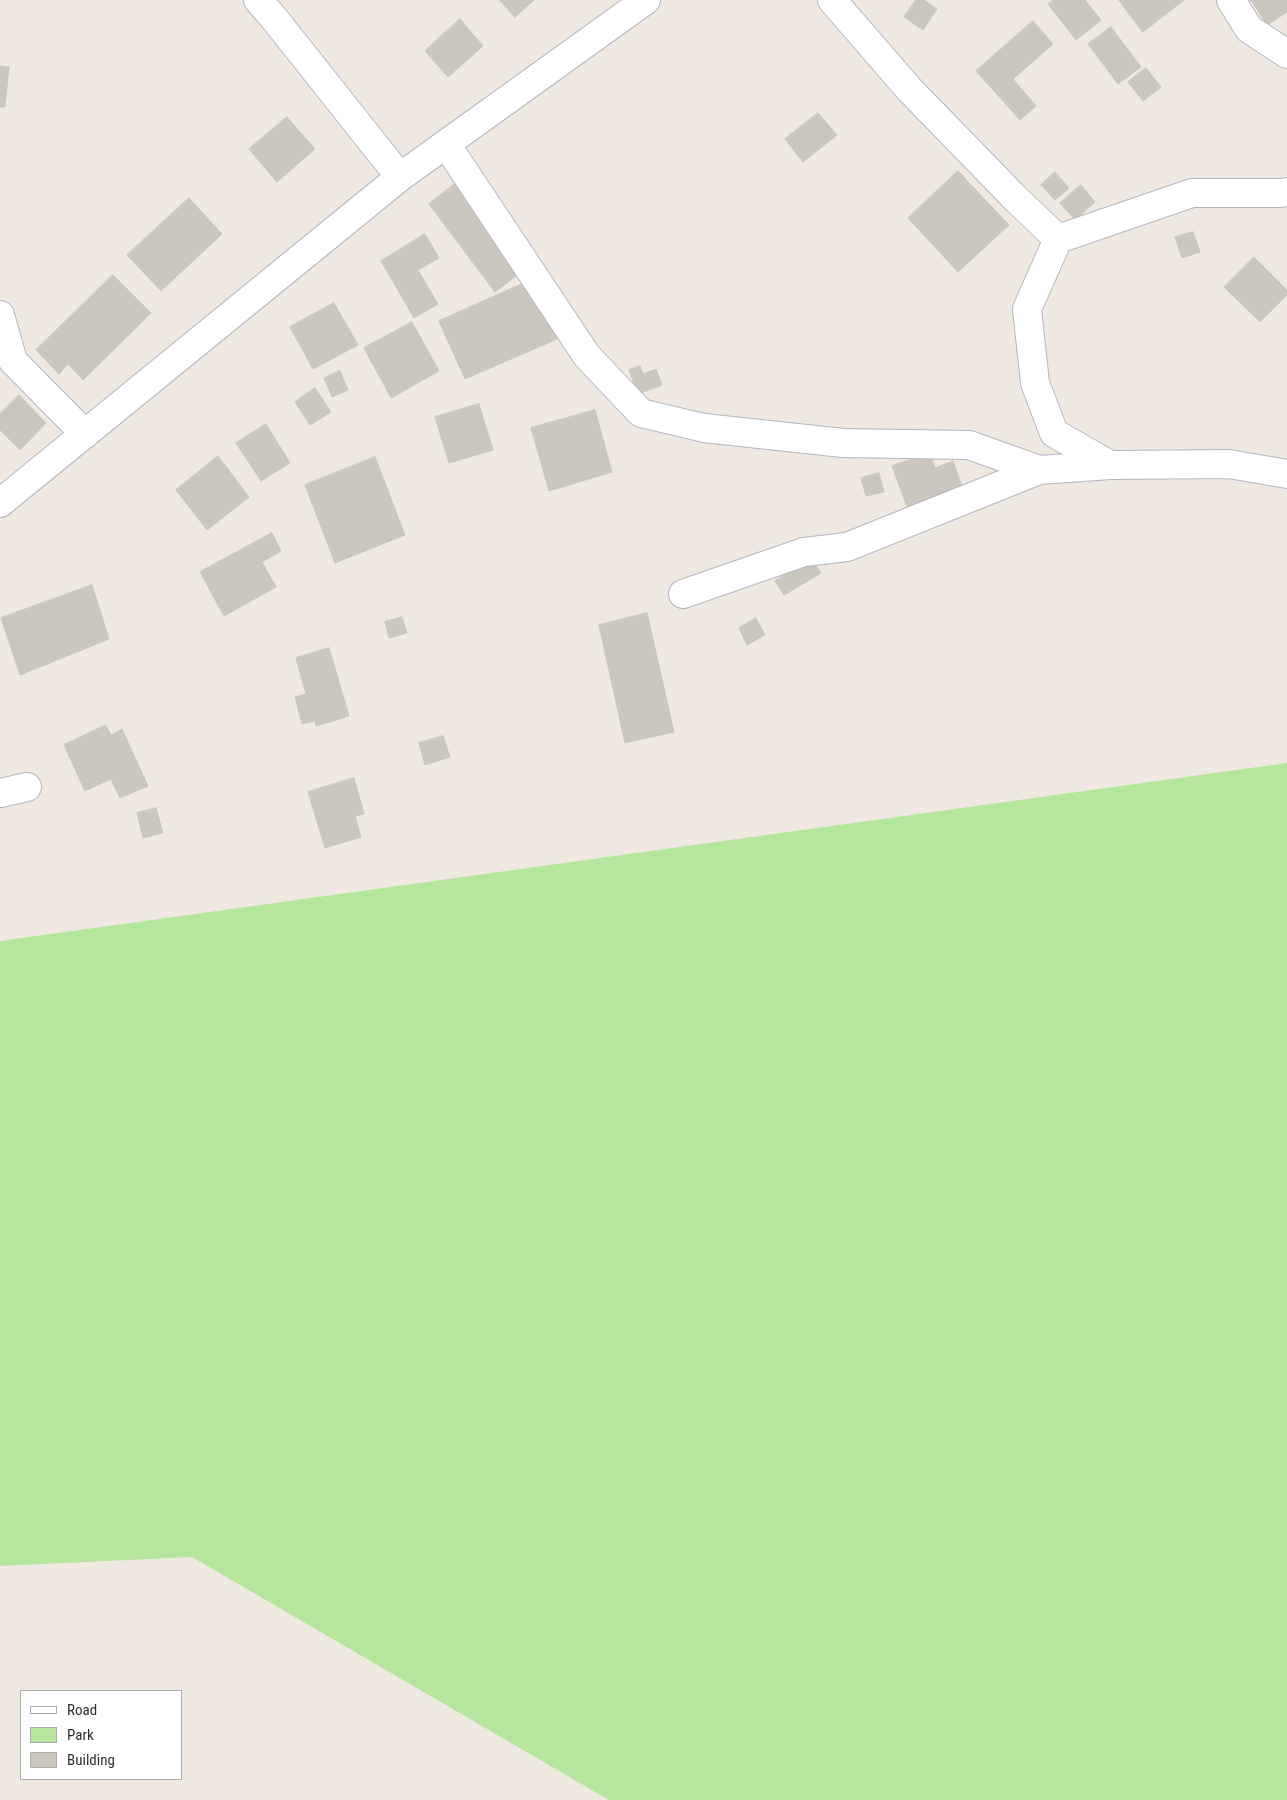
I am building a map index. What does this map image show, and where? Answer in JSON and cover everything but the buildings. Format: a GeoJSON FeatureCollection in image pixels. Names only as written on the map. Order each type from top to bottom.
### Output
{"type":"FeatureCollection","features":[{"type":"Feature","properties":{"kind":"street"},"geometry":{"type":"LineString","coordinates":[[258,0],[400,177]]}},
{"type":"Feature","properties":{"kind":"street"},"geometry":{"type":"LineString","coordinates":[[0,503],[400,177],[646,0]]}},
{"type":"Feature","properties":{"kind":"street"},"geometry":{"type":"LineString","coordinates":[[832,0],[908,89],[1058,239]]}},
{"type":"Feature","properties":{"kind":"street"},"geometry":{"type":"LineString","coordinates":[[1231,0],[1249,29],[1287,54]]}},
{"type":"Feature","properties":{"kind":"street"},"geometry":{"type":"LineString","coordinates":[[446,144],[587,356],[641,413],[704,428],[843,443],[969,444],[1039,470]]}},
{"type":"Feature","properties":{"kind":"street"},"geometry":{"type":"LineString","coordinates":[[1110,465],[1054,434],[1035,383],[1027,309],[1058,239],[1192,193],[1281,194],[1287,192]]}},
{"type":"Feature","properties":{"kind":"street"},"geometry":{"type":"LineString","coordinates":[[0,315],[13,361],[85,434]]}},
{"type":"Feature","properties":{"kind":"street"},"geometry":{"type":"LineString","coordinates":[[683,594],[804,552],[847,547],[1039,470],[1110,465],[1229,464],[1287,474]]}},
{"type":"Feature","properties":{"kind":"street"},"geometry":{"type":"LineString","coordinates":[[0,793],[27,787]]}},
{"type":"Feature","properties":{"kind":"green space"},"geometry":{"type":"Polygon","coordinates":[[[1287,763],[1287,1800],[609,1800],[192,1557],[0,1566],[0,941],[1287,763]]]}}]}
